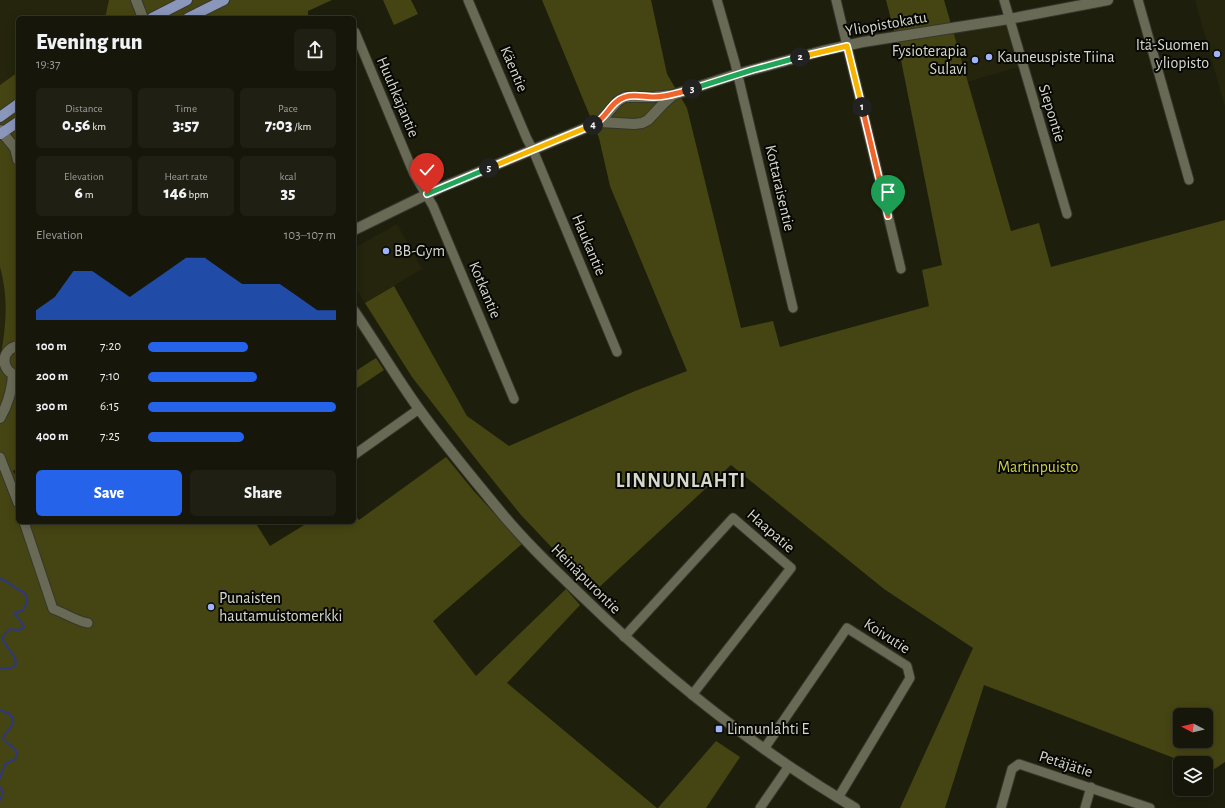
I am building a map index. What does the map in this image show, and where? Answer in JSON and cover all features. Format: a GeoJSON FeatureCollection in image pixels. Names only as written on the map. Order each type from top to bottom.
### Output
{"type":"FeatureCollection","features":[{"type":"Feature","properties":{"kind":"main road"},"geometry":{"type":"LineString","coordinates":[[156,16],[187,0]]}},
{"type":"Feature","properties":{"kind":"main road"},"geometry":{"type":"LineString","coordinates":[[192,16],[224,0]]}},
{"type":"Feature","properties":{"kind":"main road"},"geometry":{"type":"LineString","coordinates":[[0,117],[16,105]]}},
{"type":"Feature","properties":{"kind":"main road"},"geometry":{"type":"LineString","coordinates":[[1,132],[16,123]]}},
{"type":"Feature","properties":{"kind":"street"},"geometry":{"type":"LineString","coordinates":[[136,0],[142,16]]}},
{"type":"Feature","properties":{"kind":"street","name":"Käentie"},"geometry":{"type":"LineString","coordinates":[[468,0],[527,139],[534,150]]}},
{"type":"Feature","properties":{"kind":"street","name":"Kottaraisentie"},"geometry":{"type":"LineString","coordinates":[[717,0],[737,74],[794,308]]}},
{"type":"Feature","properties":{"kind":"street"},"geometry":{"type":"LineString","coordinates":[[836,0],[901,269]]}},
{"type":"Feature","properties":{"kind":"street","name":"Siepontie"},"geometry":{"type":"LineString","coordinates":[[1004,0],[1068,214]]}},
{"type":"Feature","properties":{"kind":"street","name":"Yliopistokatu"},"geometry":{"type":"LineString","coordinates":[[600,122],[618,101],[625,97],[673,95],[737,74],[847,46],[951,27],[1009,19],[1108,0]]}},
{"type":"Feature","properties":{"kind":"street"},"geometry":{"type":"LineString","coordinates":[[1138,0],[1189,180]]}},
{"type":"Feature","properties":{"kind":"street","name":"Huuhkajantie"},"geometry":{"type":"LineString","coordinates":[[356,34],[414,174],[427,194]]}},
{"type":"Feature","properties":{"kind":"street","name":"Yliopistokatu"},"geometry":{"type":"LineString","coordinates":[[356,229],[427,194],[600,122],[642,123],[648,120],[673,95]]}},
{"type":"Feature","properties":{"kind":"street"},"geometry":{"type":"LineString","coordinates":[[1,132],[14,148],[16,154]]}},
{"type":"Feature","properties":{"kind":"street","name":"Haukantie"},"geometry":{"type":"LineString","coordinates":[[534,150],[617,352]]}},
{"type":"Feature","properties":{"kind":"street","name":"Kotkantie"},"geometry":{"type":"LineString","coordinates":[[427,194],[436,212],[514,399]]}},
{"type":"Feature","properties":{"kind":"street","name":"Heinäpurontie"},"geometry":{"type":"LineString","coordinates":[[356,313],[420,409],[506,518],[545,560],[624,637],[692,695],[764,749],[855,808]]}},
{"type":"Feature","properties":{"kind":"street"},"geometry":{"type":"LineString","coordinates":[[0,418],[12,389],[15,375],[6,368],[4,358],[9,349],[16,347]]}},
{"type":"Feature","properties":{"kind":"street"},"geometry":{"type":"LineString","coordinates":[[356,454],[420,409]]}},
{"type":"Feature","properties":{"kind":"street"},"geometry":{"type":"LineString","coordinates":[[0,457],[16,499]]}},
{"type":"Feature","properties":{"kind":"street","name":"Haapatie"},"geometry":{"type":"LineString","coordinates":[[624,637],[733,518],[791,568],[692,695]]}},
{"type":"Feature","properties":{"kind":"street"},"geometry":{"type":"LineString","coordinates":[[25,524],[53,609],[88,623]]}},
{"type":"Feature","properties":{"kind":"street","name":"Koivutie"},"geometry":{"type":"LineString","coordinates":[[764,749],[847,628],[900,662],[906,666],[910,678],[838,798]]}},
{"type":"Feature","properties":{"kind":"street","name":"Petäjätie"},"geometry":{"type":"LineString","coordinates":[[1001,808],[1012,769],[1019,764],[1150,808]]}},
{"type":"Feature","properties":{"kind":"street"},"geometry":{"type":"LineString","coordinates":[[760,808],[789,766]]}},
{"type":"Feature","properties":{"kind":"street"},"geometry":{"type":"LineString","coordinates":[[1085,808],[1091,787]]}},
{"type":"Feature","properties":{"kind":"shaded area"},"geometry":{"type":"Polygon","coordinates":[[[0,0],[109,0],[110,2],[106,16],[16,16],[16,73],[0,85],[0,0]]]}},
{"type":"Feature","properties":{"kind":"shaded area","name":"Itä-Suomen yliopisto"},"geometry":{"type":"Polygon","coordinates":[[[1195,0],[1225,0],[1225,107],[1195,0]]]}},
{"type":"Feature","properties":{"kind":"shaded area"},"geometry":{"type":"Polygon","coordinates":[[[1009,19],[1022,66],[967,82],[951,27],[1009,19]]]}},
{"type":"Feature","properties":{"kind":"shaded area"},"geometry":{"type":"Polygon","coordinates":[[[397,224],[422,269],[365,303],[356,288],[356,247],[397,224]]]}},
{"type":"Feature","properties":{"kind":"shaded area"},"geometry":{"type":"Polygon","coordinates":[[[0,267],[4,281],[6,307],[5,331],[0,359],[0,267]]]}},
{"type":"Feature","properties":{"kind":"green space"},"geometry":{"type":"Polygon","coordinates":[[[109,0],[332,0],[308,11],[308,16],[105,16],[109,0]]]}},
{"type":"Feature","properties":{"kind":"green space"},"geometry":{"type":"Polygon","coordinates":[[[383,0],[411,0],[418,14],[394,25],[383,0]]]}},
{"type":"Feature","properties":{"kind":"green space","name":"Martinpuisto"},"geometry":{"type":"Polygon","coordinates":[[[542,0],[651,0],[667,74],[687,108],[741,328],[773,321],[780,347],[929,306],[922,270],[942,265],[900,55],[886,0],[944,0],[1011,231],[1039,223],[1051,267],[1225,220],[1225,762],[1213,770],[1213,756],[1173,756],[1173,758],[984,685],[945,808],[900,808],[973,648],[884,589],[731,465],[594,592],[521,515],[479,463],[412,377],[365,303],[394,286],[467,416],[509,446],[635,391],[687,371],[610,186],[599,138],[542,0]]]}},
{"type":"Feature","properties":{"kind":"green space"},"geometry":{"type":"Polygon","coordinates":[[[16,73],[16,469],[13,471],[16,476],[16,524],[256,524],[270,546],[306,524],[356,524],[356,516],[359,520],[446,457],[473,490],[522,544],[433,621],[476,676],[566,589],[580,605],[507,683],[657,808],[0,808],[0,359],[4,336],[6,302],[0,267],[0,85],[16,73]]]}},
{"type":"Feature","properties":{"kind":"green space"},"geometry":{"type":"Polygon","coordinates":[[[376,358],[384,370],[356,389],[356,371],[376,358]]]}},
{"type":"Feature","properties":{"kind":"green space"},"geometry":{"type":"Polygon","coordinates":[[[716,741],[740,757],[706,808],[658,808],[716,741]]]}},
{"type":"Feature","properties":{"kind":"waterway"},"geometry":{"type":"LineString","coordinates":[[0,579],[6,581],[23,592],[27,601],[23,610],[15,613],[24,626],[23,628],[18,630],[10,629],[2,637],[15,658],[16,664],[11,668],[0,668]]}},
{"type":"Feature","properties":{"kind":"waterway"},"geometry":{"type":"LineString","coordinates":[[0,710],[8,713],[12,717],[12,724],[3,739],[15,749],[17,753],[15,759],[5,764],[0,778]]}},
{"type":"Feature","properties":{"kind":"waterway"},"geometry":{"type":"LineString","coordinates":[[0,787],[3,792],[0,800]]}},
{"type":"Feature","properties":{"kind":"place","name":"Itä-Suomen yliopisto"},"geometry":{"type":"Point","coordinates":[1217,54]}},
{"type":"Feature","properties":{"kind":"place","name":"Kauneuspiste Tiina"},"geometry":{"type":"Point","coordinates":[989,57]}},
{"type":"Feature","properties":{"kind":"place","name":"Fysioterapia Sulavi"},"geometry":{"type":"Point","coordinates":[975,60]}},
{"type":"Feature","properties":{"kind":"place","name":"BB-Gym"},"geometry":{"type":"Point","coordinates":[386,251]}},
{"type":"Feature","properties":{"kind":"place","name":"Punaisten hautamuistomerkki"},"geometry":{"type":"Point","coordinates":[211,607]}},
{"type":"Feature","properties":{"kind":"place","name":"Linnunlahti E"},"geometry":{"type":"Point","coordinates":[719,729]}},
{"type":"Feature","properties":{"kind":"district","name":"LINNUNLAHTI"},"geometry":{"type":"Point","coordinates":[681,481]}},
{"type":"Feature","properties":{"kind":"route"},"geometry":{"type":"LineString","coordinates":[[427,194],[600,122],[618,101],[625,97],[673,95],[766,66],[847,46],[888,216]]}}]}
